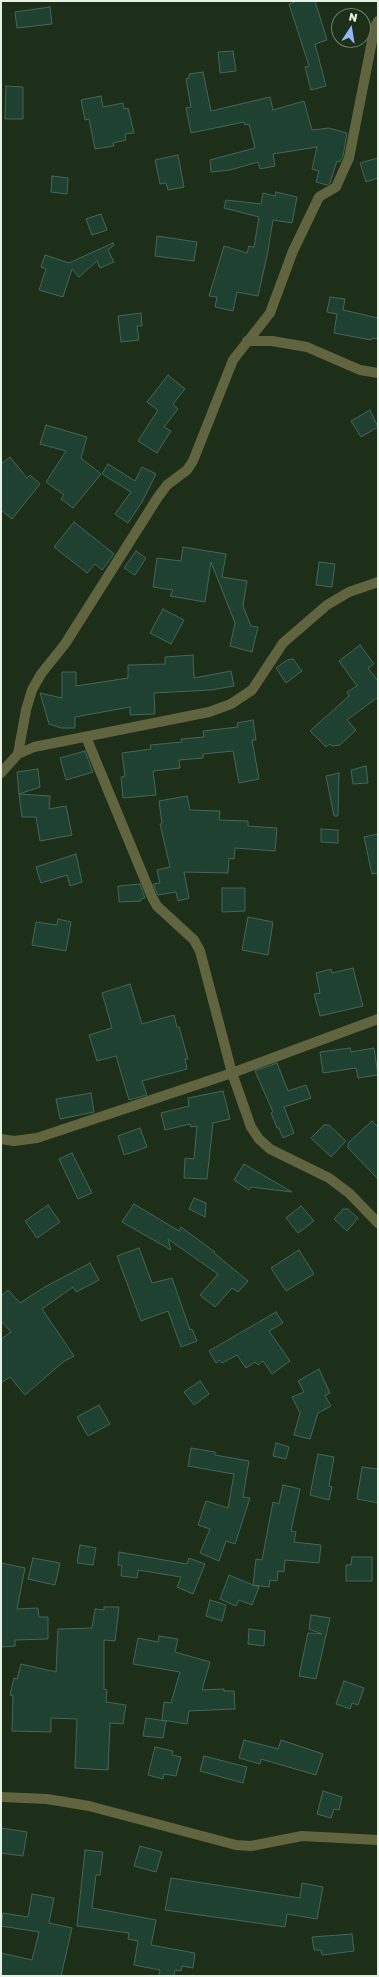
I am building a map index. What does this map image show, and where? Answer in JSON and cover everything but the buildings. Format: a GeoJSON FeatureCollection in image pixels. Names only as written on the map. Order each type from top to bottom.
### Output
{"type":"FeatureCollection","features":[{"type":"Feature","properties":{"kind":"street"},"geometry":{"type":"LineString","coordinates":[[18,754],[26,710],[32,690],[41,674],[65,644],[158,497],[167,485],[187,470],[193,461],[233,360],[270,313],[275,304],[293,251],[319,197],[336,187],[349,158],[375,26],[378,22]]}},
{"type":"Feature","properties":{"kind":"street"},"geometry":{"type":"LineString","coordinates":[[247,341],[272,342],[307,347],[360,370],[378,373]]}},
{"type":"Feature","properties":{"kind":"street"},"geometry":{"type":"LineString","coordinates":[[1,773],[18,754],[45,743],[86,737],[209,712],[231,704],[252,690],[283,643],[327,605],[349,592],[378,582]]}},
{"type":"Feature","properties":{"kind":"street"},"geometry":{"type":"LineString","coordinates":[[86,737],[152,897],[157,906],[189,935],[200,951],[232,1073],[251,1127],[259,1139],[270,1149],[329,1178],[348,1192],[378,1223]]}},
{"type":"Feature","properties":{"kind":"street"},"geometry":{"type":"LineString","coordinates":[[1,1139],[14,1141],[37,1138],[232,1073],[378,1020]]}},
{"type":"Feature","properties":{"kind":"street"},"geometry":{"type":"LineString","coordinates":[[1,1797],[47,1799],[89,1806],[236,1845],[251,1846],[302,1836],[378,1840]]}}]}
